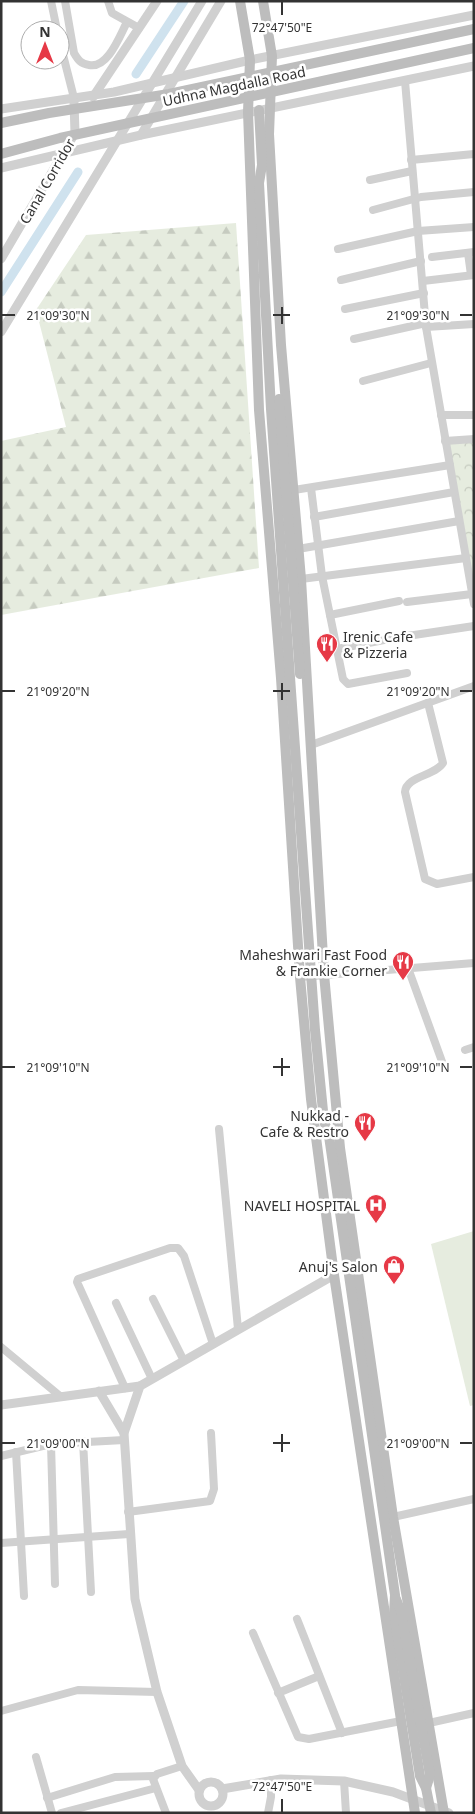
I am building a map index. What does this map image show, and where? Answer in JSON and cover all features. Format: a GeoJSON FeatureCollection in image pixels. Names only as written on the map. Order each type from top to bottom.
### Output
{"type":"FeatureCollection","features":[{"type":"Feature","properties":{"kind":"main road"},"geometry":{"type":"LineString","coordinates":[[240,1],[250,60],[248,112],[260,410],[281,675],[300,976],[312,1102],[334,1275],[415,1813]]}},
{"type":"Feature","properties":{"kind":"main road"},"geometry":{"type":"LineString","coordinates":[[262,1],[272,56],[264,110],[262,165],[268,181],[271,325],[319,975],[332,1120],[330,1136],[395,1595],[401,1612],[430,1775],[426,1788],[430,1809]]}},
{"type":"Feature","properties":{"kind":"main road","name":"Udhna Magdalla Road"},"geometry":{"type":"LineString","coordinates":[[1,123],[49,113],[169,94],[474,29]]}},
{"type":"Feature","properties":{"kind":"main road","name":"Udhna Magdalla Road"},"geometry":{"type":"LineString","coordinates":[[1,154],[60,138],[474,48]]}},
{"type":"Feature","properties":{"kind":"main road"},"geometry":{"type":"LineString","coordinates":[[264,110],[301,579],[311,744],[319,975],[340,1148],[393,1517],[446,1812]]}},
{"type":"Feature","properties":{"kind":"street"},"geometry":{"type":"LineString","coordinates":[[50,1],[55,20]]}},
{"type":"Feature","properties":{"kind":"street"},"geometry":{"type":"LineString","coordinates":[[65,1],[74,53],[77,60],[87,65],[93,66],[103,62],[127,22]]}},
{"type":"Feature","properties":{"kind":"street"},"geometry":{"type":"LineString","coordinates":[[108,1],[112,13],[139,28]]}},
{"type":"Feature","properties":{"kind":"street"},"geometry":{"type":"LineString","coordinates":[[76,119],[95,95],[157,1]]}},
{"type":"Feature","properties":{"kind":"street"},"geometry":{"type":"LineString","coordinates":[[1,332],[202,1]]}},
{"type":"Feature","properties":{"kind":"street"},"geometry":{"type":"LineString","coordinates":[[141,135],[221,1]]}},
{"type":"Feature","properties":{"kind":"street"},"geometry":{"type":"LineString","coordinates":[[1,109],[95,95],[151,84],[175,76],[474,15]]}},
{"type":"Feature","properties":{"kind":"street"},"geometry":{"type":"LineString","coordinates":[[1,168],[141,135],[474,66]]}},
{"type":"Feature","properties":{"kind":"street"},"geometry":{"type":"LineString","coordinates":[[67,70],[74,98]]}},
{"type":"Feature","properties":{"kind":"street"},"geometry":{"type":"LineString","coordinates":[[405,80],[426,325],[431,363],[474,604]]}},
{"type":"Feature","properties":{"kind":"street","name":"Canal Corridor"},"geometry":{"type":"LineString","coordinates":[[1,259],[75,132],[74,98]]}},
{"type":"Feature","properties":{"kind":"street"},"geometry":{"type":"LineString","coordinates":[[411,160],[474,154]]}},
{"type":"Feature","properties":{"kind":"street"},"geometry":{"type":"LineString","coordinates":[[370,180],[412,170]]}},
{"type":"Feature","properties":{"kind":"street"},"geometry":{"type":"LineString","coordinates":[[373,210],[421,197],[474,192]]}},
{"type":"Feature","properties":{"kind":"street"},"geometry":{"type":"LineString","coordinates":[[338,249],[418,232],[474,227]]}},
{"type":"Feature","properties":{"kind":"street"},"geometry":{"type":"LineString","coordinates":[[423,281],[472,275],[471,252],[432,256]]}},
{"type":"Feature","properties":{"kind":"street"},"geometry":{"type":"LineString","coordinates":[[341,280],[421,261]]}},
{"type":"Feature","properties":{"kind":"street"},"geometry":{"type":"LineString","coordinates":[[345,309],[424,293]]}},
{"type":"Feature","properties":{"kind":"street"},"geometry":{"type":"LineString","coordinates":[[354,339],[426,325],[474,324]]}},
{"type":"Feature","properties":{"kind":"street"},"geometry":{"type":"LineString","coordinates":[[363,381],[431,363]]}},
{"type":"Feature","properties":{"kind":"street"},"geometry":{"type":"LineString","coordinates":[[441,415],[474,416]]}},
{"type":"Feature","properties":{"kind":"street"},"geometry":{"type":"LineString","coordinates":[[446,441],[474,439]]}},
{"type":"Feature","properties":{"kind":"street"},"geometry":{"type":"LineString","coordinates":[[294,490],[450,465]]}},
{"type":"Feature","properties":{"kind":"street"},"geometry":{"type":"LineString","coordinates":[[311,488],[322,576],[343,679],[348,684],[407,673]]}},
{"type":"Feature","properties":{"kind":"street"},"geometry":{"type":"LineString","coordinates":[[314,517],[454,492]]}},
{"type":"Feature","properties":{"kind":"street"},"geometry":{"type":"LineString","coordinates":[[298,549],[459,521]]}},
{"type":"Feature","properties":{"kind":"street"},"geometry":{"type":"LineString","coordinates":[[301,579],[466,558]]}},
{"type":"Feature","properties":{"kind":"street"},"geometry":{"type":"LineString","coordinates":[[330,615],[403,602],[472,594]]}},
{"type":"Feature","properties":{"kind":"street"},"geometry":{"type":"LineString","coordinates":[[337,649],[474,626]]}},
{"type":"Feature","properties":{"kind":"street"},"geometry":{"type":"LineString","coordinates":[[311,744],[474,686]]}},
{"type":"Feature","properties":{"kind":"street"},"geometry":{"type":"LineString","coordinates":[[428,703],[443,763],[435,771],[409,783],[405,792],[425,879],[437,884],[474,877]]}},
{"type":"Feature","properties":{"kind":"street"},"geometry":{"type":"LineString","coordinates":[[300,976],[474,963]]}},
{"type":"Feature","properties":{"kind":"street"},"geometry":{"type":"LineString","coordinates":[[408,968],[444,1066]]}},
{"type":"Feature","properties":{"kind":"street"},"geometry":{"type":"LineString","coordinates":[[465,1050],[474,1047]]}},
{"type":"Feature","properties":{"kind":"street"},"geometry":{"type":"LineString","coordinates":[[219,1129],[238,1329]]}},
{"type":"Feature","properties":{"kind":"street"},"geometry":{"type":"LineString","coordinates":[[125,1388],[77,1282],[78,1279],[170,1248],[178,1248],[184,1256],[212,1344]]}},
{"type":"Feature","properties":{"kind":"street"},"geometry":{"type":"LineString","coordinates":[[1,1405],[140,1386],[334,1275]]}},
{"type":"Feature","properties":{"kind":"street"},"geometry":{"type":"LineString","coordinates":[[153,1299],[184,1361]]}},
{"type":"Feature","properties":{"kind":"street"},"geometry":{"type":"LineString","coordinates":[[116,1303],[152,1379]]}},
{"type":"Feature","properties":{"kind":"street"},"geometry":{"type":"LineString","coordinates":[[1,1347],[60,1396]]}},
{"type":"Feature","properties":{"kind":"street"},"geometry":{"type":"LineString","coordinates":[[140,1386],[124,1436],[129,1534],[135,1599],[157,1692],[182,1766],[199,1790],[199,1798],[205,1809],[218,1804],[222,1797],[222,1789]]}},
{"type":"Feature","properties":{"kind":"street"},"geometry":{"type":"LineString","coordinates":[[99,1391],[124,1436]]}},
{"type":"Feature","properties":{"kind":"street"},"geometry":{"type":"LineString","coordinates":[[128,1512],[210,1501],[214,1489],[211,1433]]}},
{"type":"Feature","properties":{"kind":"street"},"geometry":{"type":"LineString","coordinates":[[1,1456],[51,1444],[124,1436]]}},
{"type":"Feature","properties":{"kind":"street"},"geometry":{"type":"LineString","coordinates":[[82,1441],[91,1592]]}},
{"type":"Feature","properties":{"kind":"street"},"geometry":{"type":"LineString","coordinates":[[51,1444],[55,1584]]}},
{"type":"Feature","properties":{"kind":"street"},"geometry":{"type":"LineString","coordinates":[[16,1452],[24,1596]]}},
{"type":"Feature","properties":{"kind":"street"},"geometry":{"type":"LineString","coordinates":[[393,1517],[474,1499]]}},
{"type":"Feature","properties":{"kind":"street"},"geometry":{"type":"LineString","coordinates":[[1,1543],[129,1534]]}},
{"type":"Feature","properties":{"kind":"street"},"geometry":{"type":"LineString","coordinates":[[297,1619],[342,1733]]}},
{"type":"Feature","properties":{"kind":"street"},"geometry":{"type":"LineString","coordinates":[[253,1633],[298,1737],[309,1739],[401,1721]]}},
{"type":"Feature","properties":{"kind":"street"},"geometry":{"type":"LineString","coordinates":[[278,1693],[319,1676]]}},
{"type":"Feature","properties":{"kind":"street"},"geometry":{"type":"LineString","coordinates":[[1,1711],[78,1690],[157,1692]]}},
{"type":"Feature","properties":{"kind":"street"},"geometry":{"type":"LineString","coordinates":[[429,1723],[474,1713]]}},
{"type":"Feature","properties":{"kind":"street"},"geometry":{"type":"LineString","coordinates":[[36,1757],[52,1813]]}},
{"type":"Feature","properties":{"kind":"street"},"geometry":{"type":"LineString","coordinates":[[48,1798],[115,1777],[154,1776],[182,1766]]}},
{"type":"Feature","properties":{"kind":"street"},"geometry":{"type":"LineString","coordinates":[[154,1776],[153,1781],[166,1813]]}},
{"type":"Feature","properties":{"kind":"street"},"geometry":{"type":"LineString","coordinates":[[222,1789],[271,1780],[344,1781],[412,1798],[430,1809],[446,1812]]}},
{"type":"Feature","properties":{"kind":"street"},"geometry":{"type":"LineString","coordinates":[[268,1813],[271,1780]]}},
{"type":"Feature","properties":{"kind":"street"},"geometry":{"type":"LineString","coordinates":[[344,1781],[346,1813]]}},
{"type":"Feature","properties":{"kind":"street"},"geometry":{"type":"LineString","coordinates":[[199,1790],[208,1782],[216,1784],[222,1789]]}},
{"type":"Feature","properties":{"kind":"street"},"geometry":{"type":"LineString","coordinates":[[61,1813],[156,1788]]}},
{"type":"Feature","properties":{"kind":"green space"},"geometry":{"type":"Polygon","coordinates":[[[236,223],[259,568],[1,615],[1,441],[66,427],[36,310],[86,235],[236,223]]]}},
{"type":"Feature","properties":{"kind":"green space"},"geometry":{"type":"Polygon","coordinates":[[[474,438],[474,612],[446,443],[474,438]]]}},
{"type":"Feature","properties":{"kind":"green space"},"geometry":{"type":"Polygon","coordinates":[[[474,1231],[474,1405],[470,1406],[431,1244],[474,1231]]]}},
{"type":"Feature","properties":{"kind":"waterway"},"geometry":{"type":"LineString","coordinates":[[136,74],[184,1]]}},
{"type":"Feature","properties":{"kind":"waterway"},"geometry":{"type":"LineString","coordinates":[[1,292],[78,172]]}},
{"type":"Feature","properties":{"kind":"place","name":"Irenic Cafe & Pizzeria"},"geometry":{"type":"Point","coordinates":[327,663]}},
{"type":"Feature","properties":{"kind":"place","name":"Maheshwari Fast Food & Frankie Corner"},"geometry":{"type":"Point","coordinates":[403,981]}},
{"type":"Feature","properties":{"kind":"place","name":"Nukkad - Cafe & Restro"},"geometry":{"type":"Point","coordinates":[365,1142]}},
{"type":"Feature","properties":{"kind":"place","name":"NAVELI HOSPITAL"},"geometry":{"type":"Point","coordinates":[376,1224]}},
{"type":"Feature","properties":{"kind":"place","name":"Anuj's Salon"},"geometry":{"type":"Point","coordinates":[394,1285]}}]}
